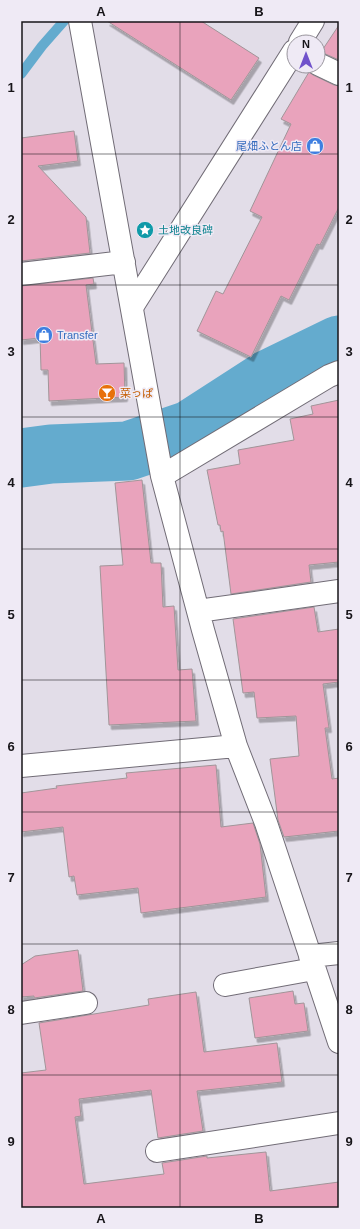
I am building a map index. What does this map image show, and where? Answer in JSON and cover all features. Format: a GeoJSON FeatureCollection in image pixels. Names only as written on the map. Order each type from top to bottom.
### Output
{"type":"FeatureCollection","features":[{"type":"Feature","properties":{"kind":"street"},"geometry":{"type":"LineString","coordinates":[[80,21],[162,476],[236,746],[266,823],[339,1042]]}},
{"type":"Feature","properties":{"kind":"street"},"geometry":{"type":"LineString","coordinates":[[305,34],[313,21]]}},
{"type":"Feature","properties":{"kind":"street"},"geometry":{"type":"LineString","coordinates":[[132,308],[286,65]]}},
{"type":"Feature","properties":{"kind":"street"},"geometry":{"type":"LineString","coordinates":[[326,68],[339,74]]}},
{"type":"Feature","properties":{"kind":"street"},"geometry":{"type":"LineString","coordinates":[[21,274],[124,262]]}},
{"type":"Feature","properties":{"kind":"street"},"geometry":{"type":"LineString","coordinates":[[162,476],[329,376],[339,372]]}},
{"type":"Feature","properties":{"kind":"street"},"geometry":{"type":"LineString","coordinates":[[198,611],[339,591]]}},
{"type":"Feature","properties":{"kind":"street"},"geometry":{"type":"LineString","coordinates":[[21,766],[236,746]]}},
{"type":"Feature","properties":{"kind":"street"},"geometry":{"type":"LineString","coordinates":[[225,985],[312,962],[339,952]]}},
{"type":"Feature","properties":{"kind":"street"},"geometry":{"type":"LineString","coordinates":[[21,1012],[86,1003]]}},
{"type":"Feature","properties":{"kind":"street"},"geometry":{"type":"LineString","coordinates":[[157,1151],[339,1123]]}},
{"type":"Feature","properties":{"kind":"building"},"geometry":{"type":"Polygon","coordinates":[[[107,21],[201,21],[259,58],[231,100],[107,21]]]}},
{"type":"Feature","properties":{"kind":"building"},"geometry":{"type":"Polygon","coordinates":[[[339,25],[339,60],[326,54],[326,44],[339,25]]]}},
{"type":"Feature","properties":{"kind":"building"},"geometry":{"type":"Polygon","coordinates":[[[308,74],[312,74],[339,86],[339,207],[320,245],[317,244],[289,300],[281,296],[251,357],[197,331],[216,291],[223,294],[262,217],[250,211],[291,124],[281,119],[308,74]]]}},
{"type":"Feature","properties":{"kind":"building"},"geometry":{"type":"Polygon","coordinates":[[[74,131],[78,161],[38,166],[86,217],[90,253],[21,261],[21,138],[74,131]]]}},
{"type":"Feature","properties":{"kind":"building"},"geometry":{"type":"Polygon","coordinates":[[[93,278],[94,284],[86,285],[96,364],[124,363],[125,397],[49,401],[48,370],[41,370],[40,338],[21,340],[21,286],[93,278]]]}},
{"type":"Feature","properties":{"kind":"building"},"geometry":{"type":"Polygon","coordinates":[[[339,400],[339,562],[309,565],[311,582],[231,594],[223,531],[221,532],[220,525],[218,525],[207,470],[240,464],[238,450],[294,440],[290,419],[313,414],[311,406],[339,400]]]}},
{"type":"Feature","properties":{"kind":"building"},"geometry":{"type":"Polygon","coordinates":[[[142,480],[151,563],[161,563],[163,607],[174,606],[178,670],[192,669],[196,721],[109,725],[100,566],[123,565],[115,483],[142,480]]]}},
{"type":"Feature","properties":{"kind":"building"},"geometry":{"type":"Polygon","coordinates":[[[314,607],[318,632],[339,629],[339,682],[323,684],[329,728],[325,728],[332,779],[339,778],[339,831],[284,837],[278,820],[270,759],[299,756],[296,716],[257,718],[254,692],[243,693],[233,619],[314,607]]]}},
{"type":"Feature","properties":{"kind":"building"},"geometry":{"type":"Polygon","coordinates":[[[216,765],[221,827],[253,823],[260,844],[266,897],[141,913],[138,888],[77,895],[74,876],[69,877],[63,827],[21,832],[21,793],[57,788],[56,786],[127,778],[126,773],[216,765]]]}},
{"type":"Feature","properties":{"kind":"building"},"geometry":{"type":"Polygon","coordinates":[[[78,950],[83,991],[34,998],[34,996],[21,997],[21,965],[35,956],[78,950]]]}},
{"type":"Feature","properties":{"kind":"building"},"geometry":{"type":"Polygon","coordinates":[[[293,991],[295,1004],[304,1003],[308,1031],[255,1038],[249,998],[293,991]]]}},
{"type":"Feature","properties":{"kind":"building"},"geometry":{"type":"Polygon","coordinates":[[[196,992],[204,1052],[277,1043],[282,1082],[197,1091],[203,1131],[158,1138],[151,1090],[79,1099],[81,1116],[75,1117],[84,1184],[164,1174],[162,1163],[207,1156],[207,1158],[266,1152],[270,1191],[339,1182],[339,1208],[21,1208],[21,1073],[46,1070],[39,1023],[149,1005],[148,999],[196,992]]]}},
{"type":"Feature","properties":{"kind":"waterway"},"geometry":{"type":"LineString","coordinates":[[21,74],[42,46],[64,21]]}},
{"type":"Feature","properties":{"kind":"waterway"},"geometry":{"type":"LineString","coordinates":[[21,458],[51,454],[128,451],[190,430],[269,379],[339,345]]}},
{"type":"Feature","properties":{"kind":"place","name":"尾畑ふとん店"},"geometry":{"type":"Point","coordinates":[315,146]}},
{"type":"Feature","properties":{"kind":"place","name":"土地改良碑"},"geometry":{"type":"Point","coordinates":[145,230]}},
{"type":"Feature","properties":{"kind":"place","name":"Transfer"},"geometry":{"type":"Point","coordinates":[44,335]}},
{"type":"Feature","properties":{"kind":"place","name":"菜っぱ"},"geometry":{"type":"Point","coordinates":[107,393]}}]}
